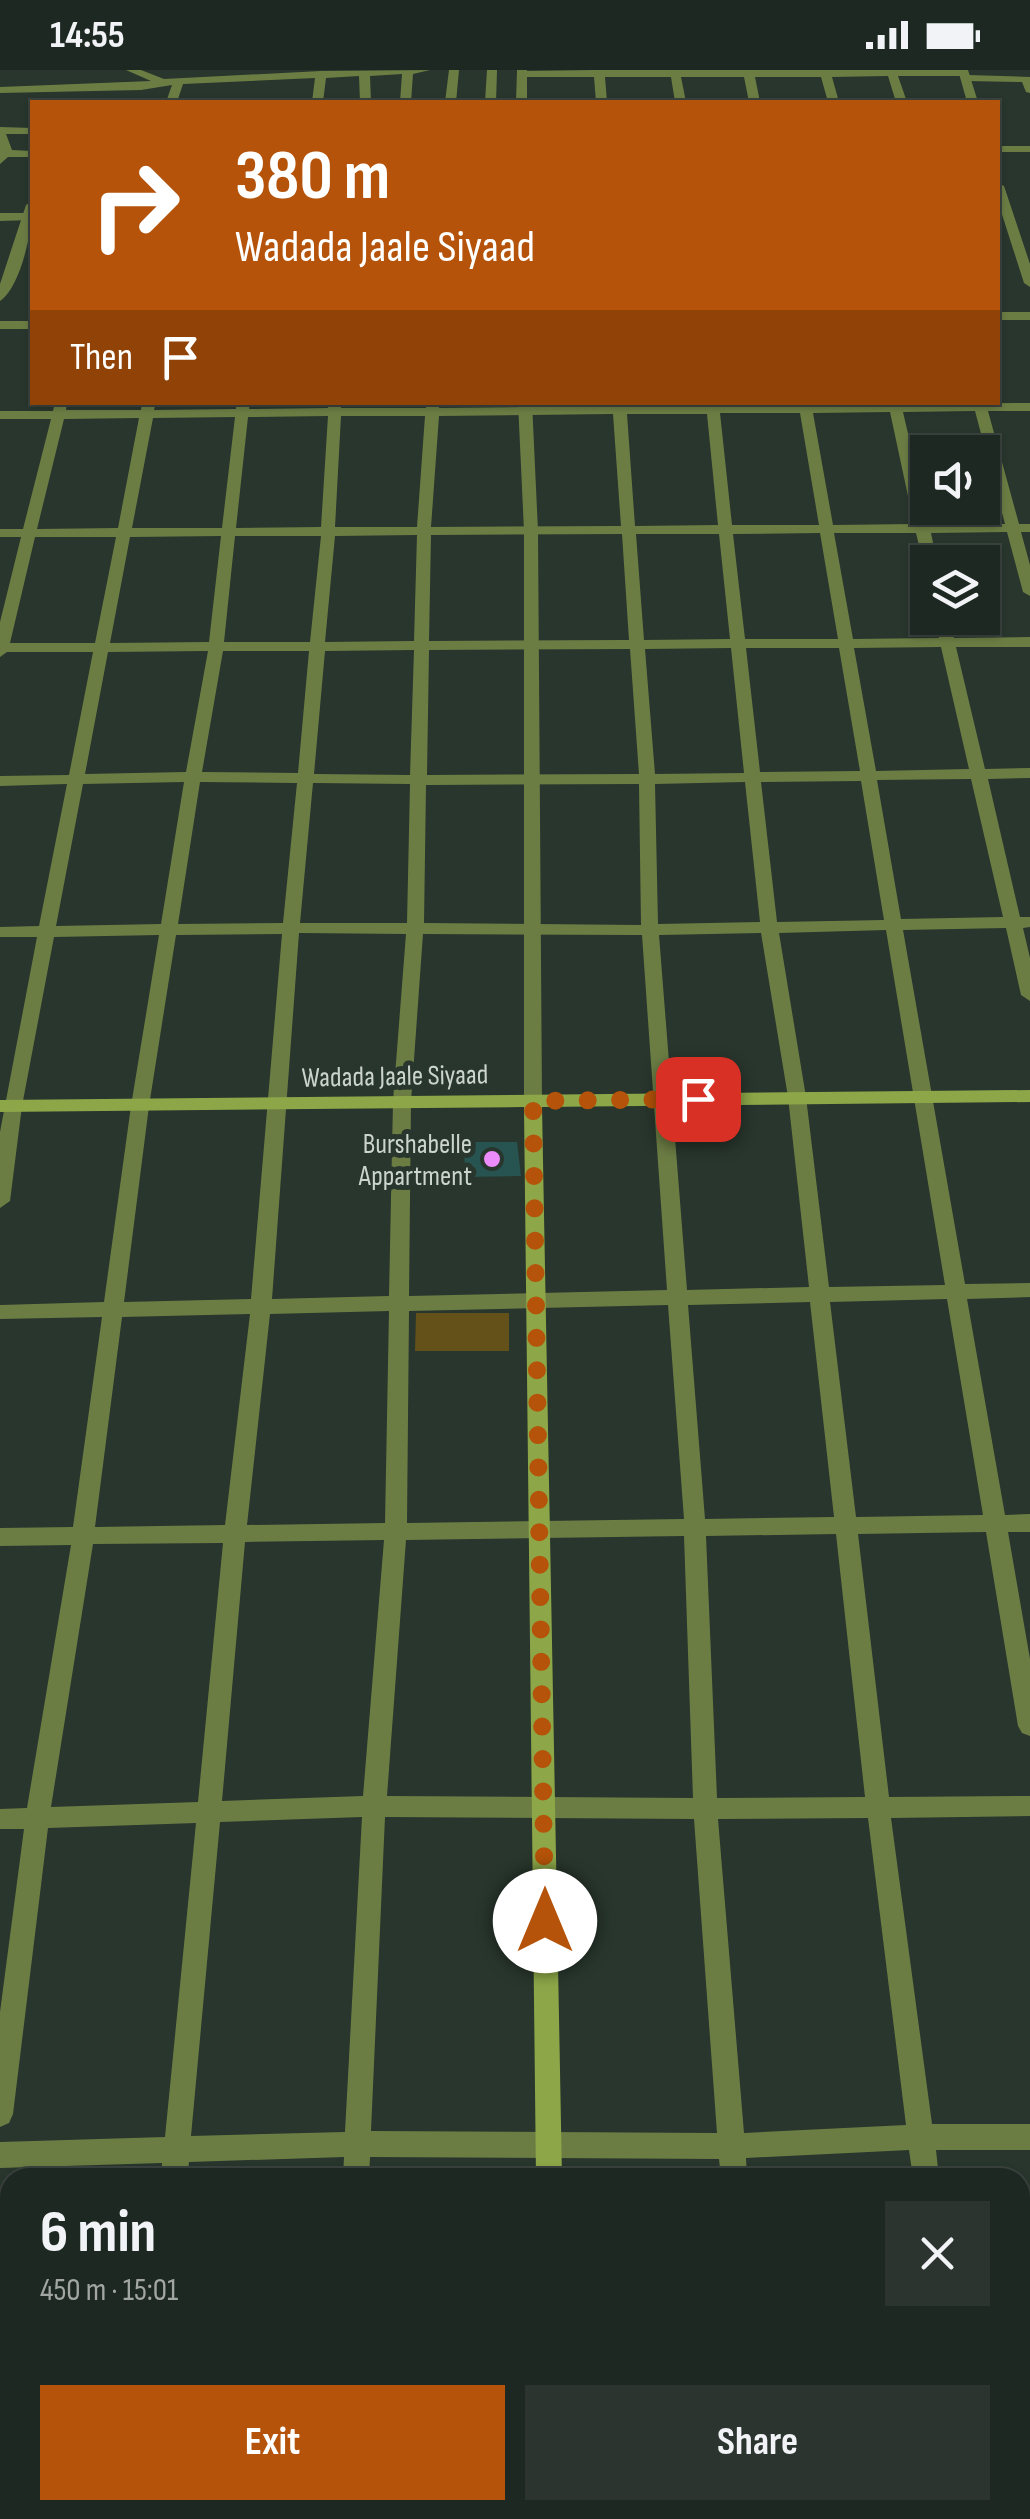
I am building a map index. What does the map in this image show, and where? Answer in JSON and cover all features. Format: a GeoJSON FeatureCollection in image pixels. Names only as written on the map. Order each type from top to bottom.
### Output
{"type":"FeatureCollection","features":[{"type":"Feature","properties":{"kind":"main road","name":"Wadada Jaale Siyaad"},"geometry":{"type":"LineString","coordinates":[[6,1106],[1030,1096]]}},
{"type":"Feature","properties":{"kind":"main road"},"geometry":{"type":"LineString","coordinates":[[533,1101],[549,2168]]}},
{"type":"Feature","properties":{"kind":"street"},"geometry":{"type":"LineString","coordinates":[[131,70],[163,82]]}},
{"type":"Feature","properties":{"kind":"street"},"geometry":{"type":"LineString","coordinates":[[406,100],[408,70]]}},
{"type":"Feature","properties":{"kind":"street"},"geometry":{"type":"LineString","coordinates":[[0,90],[141,87],[178,81],[424,70]]}},
{"type":"Feature","properties":{"kind":"street"},"geometry":{"type":"LineString","coordinates":[[451,100],[454,70]]}},
{"type":"Feature","properties":{"kind":"street"},"geometry":{"type":"LineString","coordinates":[[491,100],[492,70]]}},
{"type":"Feature","properties":{"kind":"street"},"geometry":{"type":"LineString","coordinates":[[364,72],[366,100]]}},
{"type":"Feature","properties":{"kind":"street"},"geometry":{"type":"LineString","coordinates":[[522,100],[522,72],[964,74],[1022,78],[1027,80],[1030,90]]}},
{"type":"Feature","properties":{"kind":"street"},"geometry":{"type":"LineString","coordinates":[[599,72],[600,100]]}},
{"type":"Feature","properties":{"kind":"street"},"geometry":{"type":"LineString","coordinates":[[675,72],[680,100]]}},
{"type":"Feature","properties":{"kind":"street"},"geometry":{"type":"LineString","coordinates":[[748,72],[754,100]]}},
{"type":"Feature","properties":{"kind":"street"},"geometry":{"type":"LineString","coordinates":[[826,72],[833,100]]}},
{"type":"Feature","properties":{"kind":"street"},"geometry":{"type":"LineString","coordinates":[[892,72],[899,100]]}},
{"type":"Feature","properties":{"kind":"street"},"geometry":{"type":"LineString","coordinates":[[318,100],[321,74]]}},
{"type":"Feature","properties":{"kind":"street"},"geometry":{"type":"LineString","coordinates":[[964,74],[972,100]]}},
{"type":"Feature","properties":{"kind":"street"},"geometry":{"type":"LineString","coordinates":[[173,100],[178,81]]}},
{"type":"Feature","properties":{"kind":"street"},"geometry":{"type":"LineString","coordinates":[[2,157],[7,148],[0,131],[30,131]]}},
{"type":"Feature","properties":{"kind":"street"},"geometry":{"type":"LineString","coordinates":[[1000,149],[1030,149]]}},
{"type":"Feature","properties":{"kind":"street"},"geometry":{"type":"LineString","coordinates":[[2,157],[30,154]]}},
{"type":"Feature","properties":{"kind":"street"},"geometry":{"type":"LineString","coordinates":[[0,217],[30,213]]}},
{"type":"Feature","properties":{"kind":"street"},"geometry":{"type":"LineString","coordinates":[[1007,214],[1030,283]]}},
{"type":"Feature","properties":{"kind":"street"},"geometry":{"type":"LineString","coordinates":[[0,296],[30,216]]}},
{"type":"Feature","properties":{"kind":"street"},"geometry":{"type":"LineString","coordinates":[[1000,316],[1030,316]]}},
{"type":"Feature","properties":{"kind":"street"},"geometry":{"type":"LineString","coordinates":[[0,325],[30,325]]}},
{"type":"Feature","properties":{"kind":"street"},"geometry":{"type":"LineString","coordinates":[[979,405],[1030,592]]}},
{"type":"Feature","properties":{"kind":"street"},"geometry":{"type":"LineString","coordinates":[[0,415],[60,408],[620,406],[713,411],[805,406],[1030,407]]}},
{"type":"Feature","properties":{"kind":"street"},"geometry":{"type":"LineString","coordinates":[[620,406],[647,777],[650,930],[695,1527],[705,1808],[733,2168]]}},
{"type":"Feature","properties":{"kind":"street"},"geometry":{"type":"LineString","coordinates":[[805,406],[1030,1726]]}},
{"type":"Feature","properties":{"kind":"street"},"geometry":{"type":"LineString","coordinates":[[894,406],[926,545]]}},
{"type":"Feature","properties":{"kind":"street"},"geometry":{"type":"LineString","coordinates":[[175,2164],[235,1534],[261,1306],[275,1104],[308,779],[335,407]]}},
{"type":"Feature","properties":{"kind":"street"},"geometry":{"type":"LineString","coordinates":[[357,2168],[374,1806],[396,1532],[402,1101],[415,930],[424,532],[432,407]]}},
{"type":"Feature","properties":{"kind":"street"},"geometry":{"type":"LineString","coordinates":[[526,407],[531,531],[533,1101]]}},
{"type":"Feature","properties":{"kind":"street"},"geometry":{"type":"LineString","coordinates":[[60,408],[0,649],[1030,642]]}},
{"type":"Feature","properties":{"kind":"street"},"geometry":{"type":"LineString","coordinates":[[0,1201],[6,1106],[48,931],[148,408]]}},
{"type":"Feature","properties":{"kind":"street"},"geometry":{"type":"LineString","coordinates":[[0,2114],[37,1818],[83,1536],[110,1309],[140,1106],[217,648],[226,534],[243,408]]}},
{"type":"Feature","properties":{"kind":"street"},"geometry":{"type":"LineString","coordinates":[[713,411],[769,927],[797,1097],[822,1294],[878,1806],[925,2168]]}},
{"type":"Feature","properties":{"kind":"street"},"geometry":{"type":"LineString","coordinates":[[0,533],[1030,528]]}},
{"type":"Feature","properties":{"kind":"street"},"geometry":{"type":"LineString","coordinates":[[946,635],[978,773],[1020,922],[1030,995]]}},
{"type":"Feature","properties":{"kind":"street"},"geometry":{"type":"LineString","coordinates":[[0,781],[193,777],[532,781],[1030,773]]}},
{"type":"Feature","properties":{"kind":"street"},"geometry":{"type":"LineString","coordinates":[[0,932],[291,928],[650,930],[1020,922]]}},
{"type":"Feature","properties":{"kind":"street"},"geometry":{"type":"LineString","coordinates":[[0,1312],[1030,1290]]}},
{"type":"Feature","properties":{"kind":"street"},"geometry":{"type":"LineString","coordinates":[[0,1537],[1030,1523]]}},
{"type":"Feature","properties":{"kind":"street"},"geometry":{"type":"LineString","coordinates":[[0,1819],[374,1806],[544,1810],[1030,1806]]}},
{"type":"Feature","properties":{"kind":"street"},"geometry":{"type":"LineString","coordinates":[[0,2154],[175,2164],[358,2144],[732,2146],[921,2137],[1030,2137]]}},
{"type":"Feature","properties":{"kind":"shaded area"},"geometry":{"type":"Polygon","coordinates":[[[416,1313],[509,1313],[509,1351],[415,1351],[416,1313]]]}},
{"type":"Feature","properties":{"kind":"building","name":"Burshabelle Appartment"},"geometry":{"type":"Polygon","coordinates":[[[464,1142],[517,1142],[521,1176],[465,1177],[464,1142]]]}},
{"type":"Feature","properties":{"kind":"place","name":"Burshabelle Appartment"},"geometry":{"type":"Point","coordinates":[492,1159]}},
{"type":"Feature","properties":{"kind":"route"},"geometry":{"type":"LineString","coordinates":[[545,1921],[533,1101],[698,1099]]}}]}
